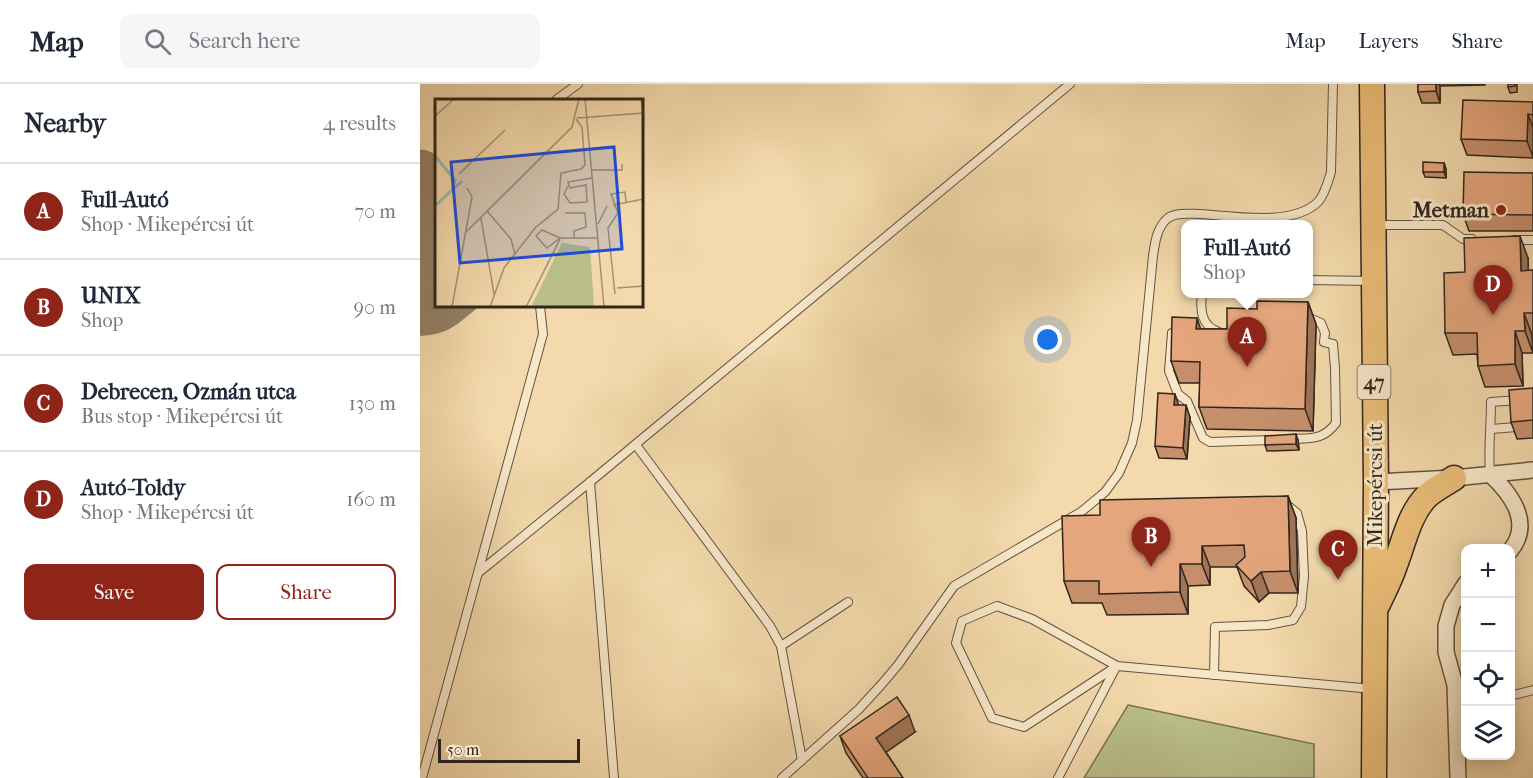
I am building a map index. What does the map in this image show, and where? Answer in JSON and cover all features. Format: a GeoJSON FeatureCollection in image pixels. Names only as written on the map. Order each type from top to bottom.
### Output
{"type":"FeatureCollection","features":[{"type":"Feature","properties":{"kind":"main road","name":"Mikepércsi út"},"geometry":{"type":"LineString","coordinates":[[1372,84],[1376,482],[1374,778]]}},
{"type":"Feature","properties":{"kind":"main road"},"geometry":{"type":"LineString","coordinates":[[1374,612],[1395,567],[1410,522],[1417,510],[1433,490],[1454,478]]}},
{"type":"Feature","properties":{"kind":"street"},"geometry":{"type":"LineString","coordinates":[[1376,482],[1454,478],[1533,470]]}},
{"type":"Feature","properties":{"kind":"street"},"geometry":{"type":"LineString","coordinates":[[1490,474],[1506,489],[1522,514],[1523,530],[1515,547]]}},
{"type":"Feature","properties":{"kind":"street"},"geometry":{"type":"LineString","coordinates":[[1458,778],[1460,688],[1446,652],[1446,626],[1452,605],[1461,591]]}},
{"type":"Feature","properties":{"kind":"lane"},"geometry":{"type":"LineString","coordinates":[[557,99],[578,84]]}},
{"type":"Feature","properties":{"kind":"lane"},"geometry":{"type":"LineString","coordinates":[[478,573],[636,445],[1070,84]]}},
{"type":"Feature","properties":{"kind":"lane"},"geometry":{"type":"LineString","coordinates":[[782,778],[859,709],[881,685],[898,665],[954,586],[1081,512],[1105,492],[1126,460],[1137,420],[1155,240],[1162,225],[1170,216],[1186,214],[1280,217],[1298,214],[1318,202],[1328,185],[1331,172],[1333,84]]}},
{"type":"Feature","properties":{"kind":"lane"},"geometry":{"type":"LineString","coordinates":[[1373,225],[1443,225],[1463,239],[1486,239]]}},
{"type":"Feature","properties":{"kind":"lane"},"geometry":{"type":"LineString","coordinates":[[1510,240],[1533,240]]}},
{"type":"Feature","properties":{"kind":"lane"},"geometry":{"type":"LineString","coordinates":[[1313,280],[1373,281]]}},
{"type":"Feature","properties":{"kind":"lane"},"geometry":{"type":"LineString","coordinates":[[1202,298],[1201,308],[1208,327],[1227,333]]}},
{"type":"Feature","properties":{"kind":"lane"},"geometry":{"type":"LineString","coordinates":[[422,778],[543,334],[540,308]]}},
{"type":"Feature","properties":{"kind":"lane"},"geometry":{"type":"LineString","coordinates":[[1183,330],[1172,333],[1169,371],[1178,394],[1187,400],[1203,438],[1210,442],[1318,438],[1331,430],[1336,423],[1333,344],[1324,342],[1321,322],[1304,316],[1292,315]]}},
{"type":"Feature","properties":{"kind":"lane"},"geometry":{"type":"LineString","coordinates":[[1193,326],[1204,321]]}},
{"type":"Feature","properties":{"kind":"lane"},"geometry":{"type":"LineString","coordinates":[[1490,474],[1488,453],[1491,402],[1533,399]]}},
{"type":"Feature","properties":{"kind":"lane"},"geometry":{"type":"LineString","coordinates":[[1491,429],[1517,428]]}},
{"type":"Feature","properties":{"kind":"lane"},"geometry":{"type":"LineString","coordinates":[[636,445],[770,626],[781,646],[802,760]]}},
{"type":"Feature","properties":{"kind":"lane"},"geometry":{"type":"LineString","coordinates":[[591,482],[614,778]]}},
{"type":"Feature","properties":{"kind":"lane"},"geometry":{"type":"LineString","coordinates":[[1214,675],[1215,627],[1268,625],[1293,620],[1301,607],[1304,576],[1302,531],[1297,513],[1280,500]]}},
{"type":"Feature","properties":{"kind":"lane"},"geometry":{"type":"LineString","coordinates":[[781,646],[848,602]]}},
{"type":"Feature","properties":{"kind":"lane"},"geometry":{"type":"LineString","coordinates":[[1117,666],[1024,727],[992,718],[956,643],[962,621],[997,606],[1032,619],[1117,666],[1374,689]]}},
{"type":"Feature","properties":{"kind":"lane"},"geometry":{"type":"LineString","coordinates":[[1058,778],[1117,666]]}},
{"type":"Feature","properties":{"kind":"lane"},"geometry":{"type":"LineString","coordinates":[[1515,695],[1533,690]]}},
{"type":"Feature","properties":{"kind":"green space"},"geometry":{"type":"Polygon","coordinates":[[[1128,705],[1314,744],[1314,778],[1084,778],[1128,705]]]}},
{"type":"Feature","properties":{"kind":"building"},"geometry":{"type":"Polygon","coordinates":[[[1418,84],[1436,84],[1436,91],[1418,92],[1418,84]]]}},
{"type":"Feature","properties":{"kind":"building"},"geometry":{"type":"Polygon","coordinates":[[[1463,100],[1533,102],[1533,115],[1528,114],[1527,141],[1461,139],[1463,100]]]}},
{"type":"Feature","properties":{"kind":"building"},"geometry":{"type":"Polygon","coordinates":[[[1423,162],[1444,163],[1444,172],[1423,172],[1423,162]]]}},
{"type":"Feature","properties":{"kind":"building"},"geometry":{"type":"Polygon","coordinates":[[[1464,172],[1533,173],[1533,215],[1463,214],[1464,172]]]}},
{"type":"Feature","properties":{"kind":"building"},"geometry":{"type":"Polygon","coordinates":[[[1520,236],[1521,271],[1533,270],[1533,313],[1524,313],[1525,331],[1515,331],[1515,364],[1478,366],[1477,333],[1445,333],[1444,273],[1465,272],[1464,238],[1520,236]]]}},
{"type":"Feature","properties":{"kind":"building"},"geometry":{"type":"Polygon","coordinates":[[[1257,301],[1308,302],[1305,409],[1199,407],[1200,362],[1171,361],[1172,317],[1197,318],[1196,329],[1227,329],[1227,308],[1257,309],[1257,301]]]}},
{"type":"Feature","properties":{"kind":"building"},"geometry":{"type":"Polygon","coordinates":[[[1533,388],[1533,420],[1511,422],[1509,390],[1533,388]]]}},
{"type":"Feature","properties":{"kind":"building"},"geometry":{"type":"Polygon","coordinates":[[[1158,393],[1175,394],[1174,405],[1186,405],[1183,448],[1155,446],[1158,393]]]}},
{"type":"Feature","properties":{"kind":"building"},"geometry":{"type":"Polygon","coordinates":[[[1296,434],[1296,444],[1265,445],[1265,436],[1296,434]]]}},
{"type":"Feature","properties":{"kind":"building"},"geometry":{"type":"Polygon","coordinates":[[[1288,496],[1290,571],[1261,572],[1251,581],[1236,565],[1245,557],[1244,545],[1202,546],[1202,564],[1180,564],[1180,592],[1099,594],[1099,581],[1064,581],[1062,516],[1100,515],[1100,500],[1288,496]]]}},
{"type":"Feature","properties":{"kind":"building"},"geometry":{"type":"Polygon","coordinates":[[[897,697],[909,715],[876,738],[903,778],[868,778],[840,736],[897,697]]]}},
{"type":"Feature","properties":{"kind":"taxiway"},"geometry":{"type":"LineString","coordinates":[[420,175],[435,204]]}},
{"type":"Feature","properties":{"kind":"taxiway"},"geometry":{"type":"LineString","coordinates":[[420,270],[431,260],[435,252]]}},
{"type":"Feature","properties":{"kind":"runway"},"geometry":{"type":"LineString","coordinates":[[420,272],[435,260]]}},
{"type":"Feature","properties":{"kind":"place","name":"Metman"},"geometry":{"type":"Point","coordinates":[1501,210]}},
{"type":"Feature","properties":{"kind":"place","name":"Autó-Toldy"},"geometry":{"type":"Point","coordinates":[1493,315]}},
{"type":"Feature","properties":{"kind":"place","name":"Full-Autó"},"geometry":{"type":"Point","coordinates":[1247,367]}},
{"type":"Feature","properties":{"kind":"place","name":"UNIX"},"geometry":{"type":"Point","coordinates":[1151,567]}},
{"type":"Feature","properties":{"kind":"place","name":"Debrecen, Ozmán utca"},"geometry":{"type":"Point","coordinates":[1338,580]}}]}
